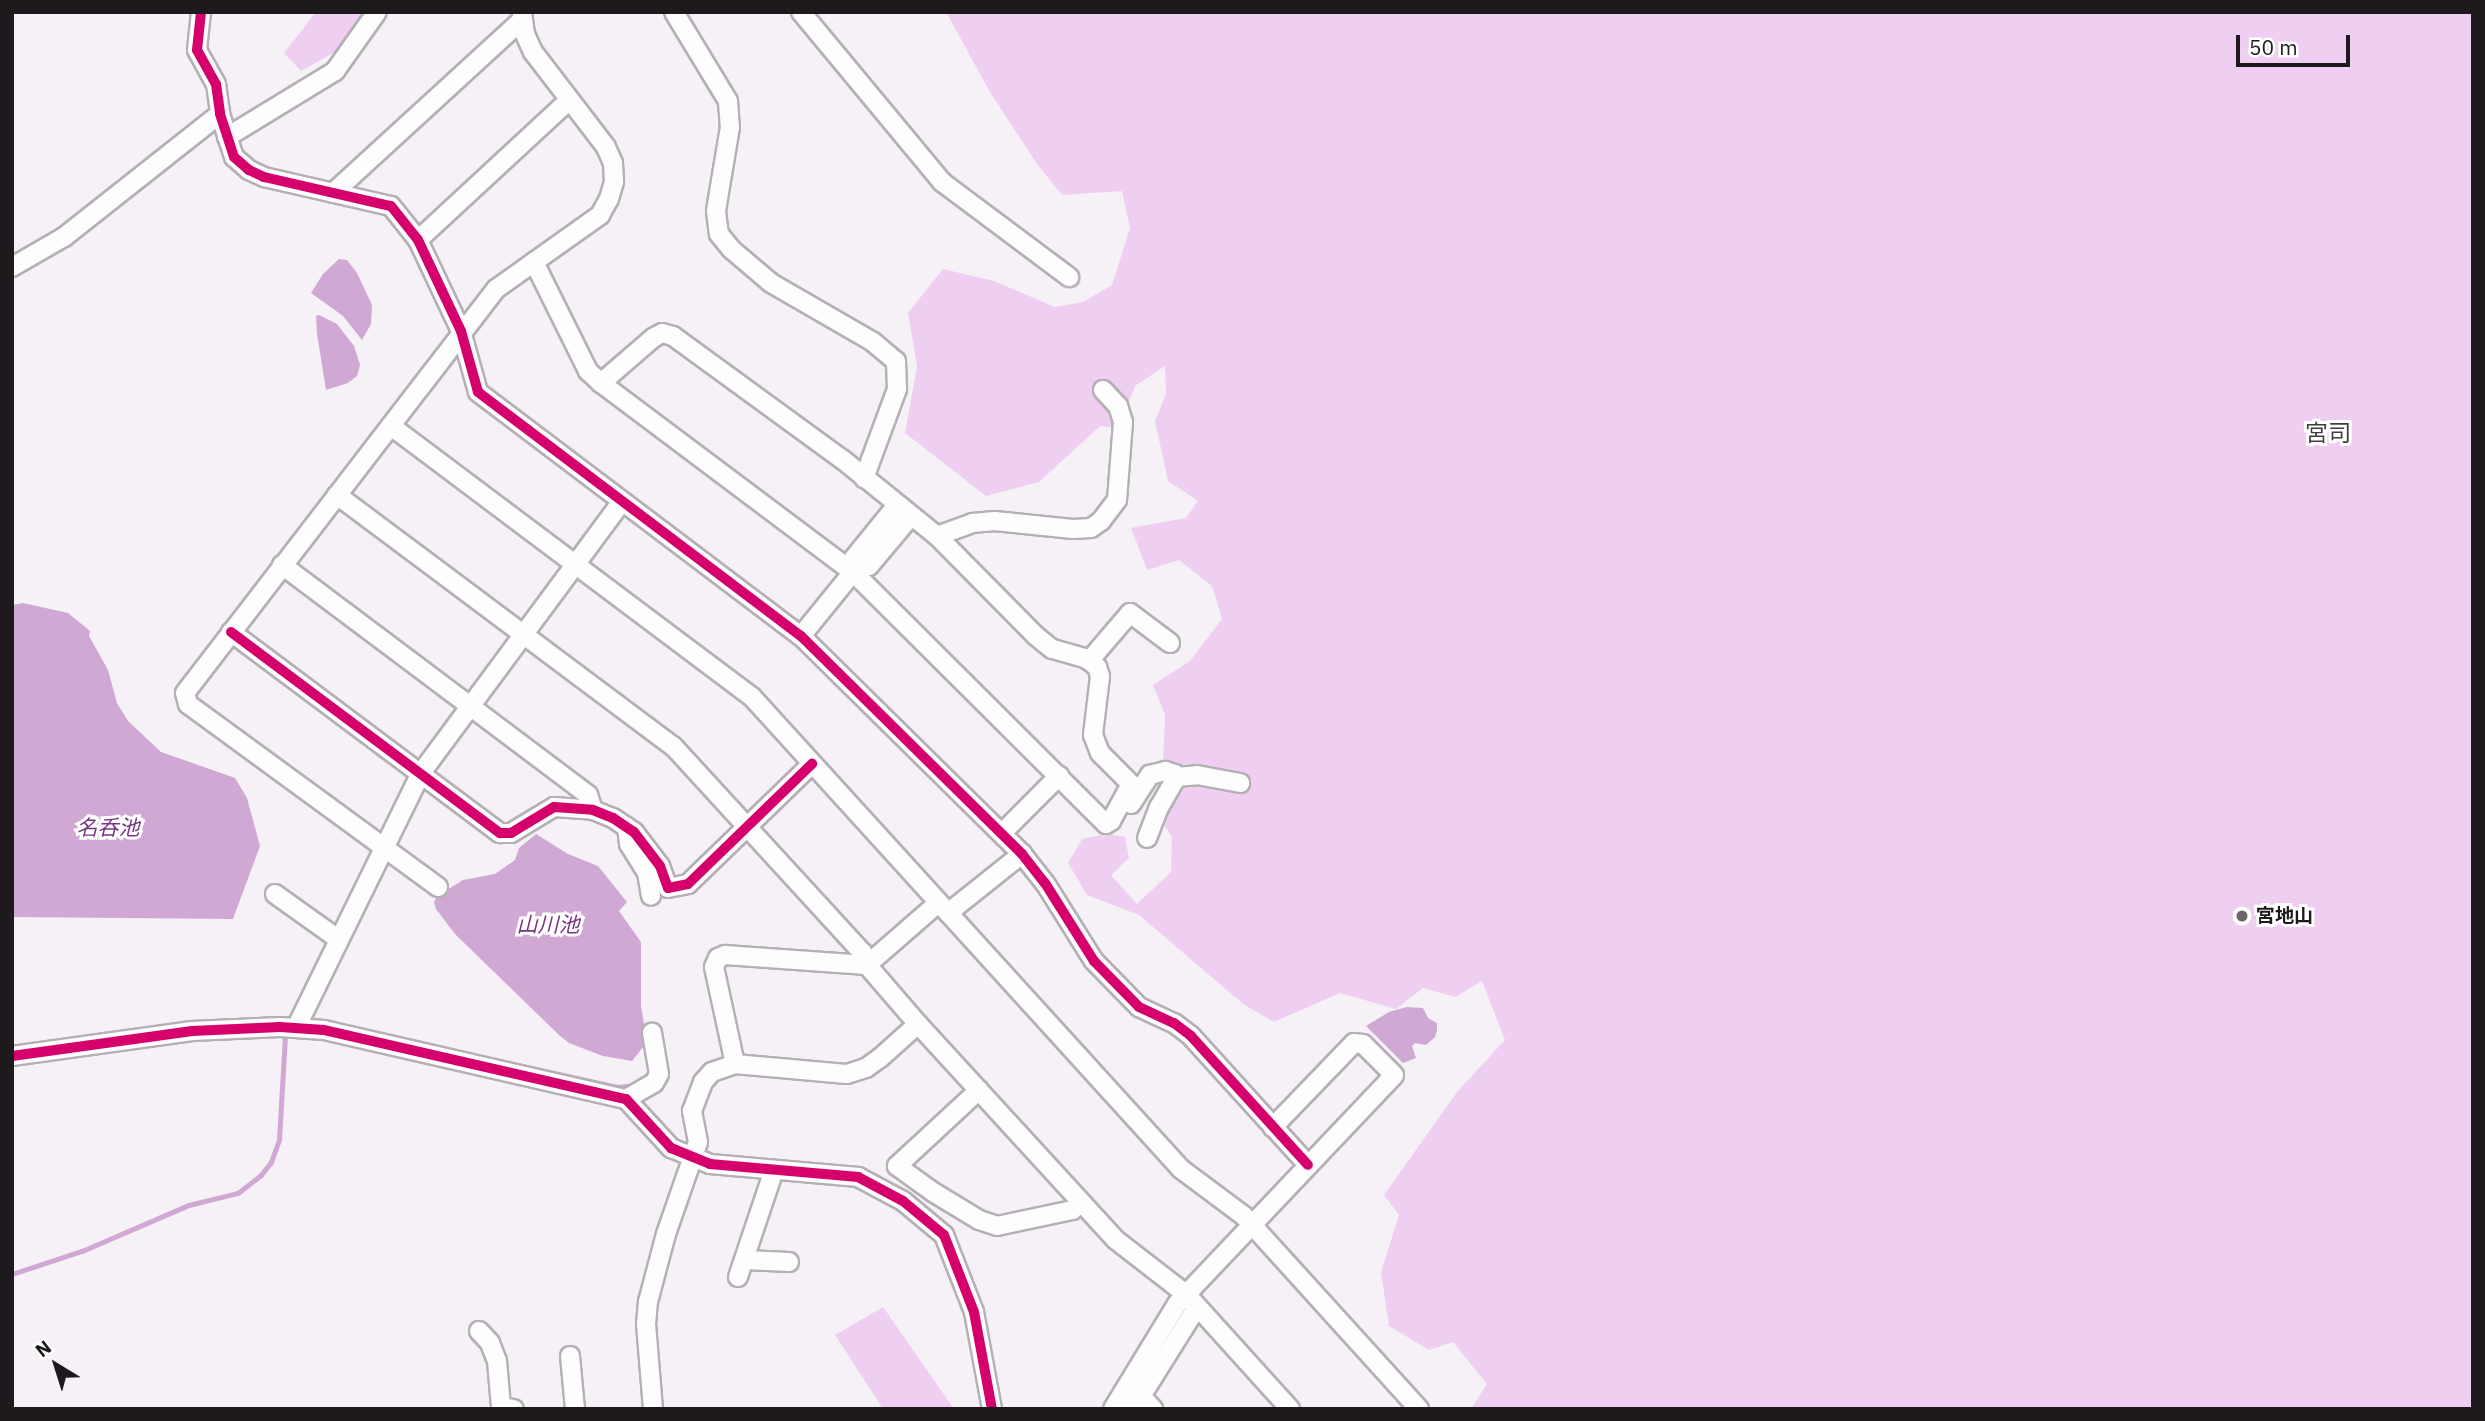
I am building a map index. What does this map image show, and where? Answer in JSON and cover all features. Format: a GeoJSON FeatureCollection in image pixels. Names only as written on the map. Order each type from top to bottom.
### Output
{"type":"FeatureCollection","features":[{"type":"Feature","properties":{"kind":"street"},"geometry":{"type":"LineString","coordinates":[[227,137],[335,71],[377,12]]}},
{"type":"Feature","properties":{"kind":"street"},"geometry":{"type":"LineString","coordinates":[[674,12],[728,101],[730,127],[716,211],[719,234],[731,249],[771,283],[873,342],[896,362],[897,388],[864,478]]}},
{"type":"Feature","properties":{"kind":"street"},"geometry":{"type":"LineString","coordinates":[[801,12],[942,182],[1069,278]]}},
{"type":"Feature","properties":{"kind":"street"},"geometry":{"type":"LineString","coordinates":[[206,14],[197,50],[216,84],[220,114],[234,157],[249,170],[264,177],[391,206],[418,240],[461,331],[478,392],[802,636],[1022,854],[1045,883],[1094,961],[1139,1007],[1174,1023],[1191,1036],[1308,1165]]}},
{"type":"Feature","properties":{"kind":"street"},"geometry":{"type":"LineString","coordinates":[[333,193],[522,16],[533,52],[606,147],[613,163],[614,182],[610,200],[600,215],[496,289],[461,331],[186,693],[188,704],[438,887]]}},
{"type":"Feature","properties":{"kind":"street"},"geometry":{"type":"LineString","coordinates":[[418,240],[569,100]]}},
{"type":"Feature","properties":{"kind":"street"},"geometry":{"type":"LineString","coordinates":[[12,267],[64,237],[220,114]]}},
{"type":"Feature","properties":{"kind":"street"},"geometry":{"type":"LineString","coordinates":[[534,262],[588,371],[601,383],[853,572],[1105,824],[1111,821],[1131,784],[1100,753],[1093,735],[1100,676],[1097,667],[1089,660],[1052,649],[937,536],[674,336],[662,333],[653,338],[601,383]]}},
{"type":"Feature","properties":{"kind":"street"},"geometry":{"type":"LineString","coordinates":[[937,536],[972,523],[995,521],[1073,529],[1091,528],[1101,521],[1116,500],[1123,422],[1118,406],[1102,390]]}},
{"type":"Feature","properties":{"kind":"street"},"geometry":{"type":"LineString","coordinates":[[391,426],[736,683],[1181,1169],[1252,1225],[1419,1409]]}},
{"type":"Feature","properties":{"kind":"street"},"geometry":{"type":"LineString","coordinates":[[337,495],[673,746],[862,952],[867,965],[919,1024],[1116,1240],[1192,1301],[1290,1409]]}},
{"type":"Feature","properties":{"kind":"street"},"geometry":{"type":"LineString","coordinates":[[296,1028],[382,847],[421,773],[622,501]]}},
{"type":"Feature","properties":{"kind":"street"},"geometry":{"type":"LineString","coordinates":[[802,636],[853,572],[869,566],[904,510]]}},
{"type":"Feature","properties":{"kind":"street"},"geometry":{"type":"LineString","coordinates":[[282,565],[588,795],[593,810]]}},
{"type":"Feature","properties":{"kind":"street"},"geometry":{"type":"LineString","coordinates":[[1089,660],[1130,613],[1170,643]]}},
{"type":"Feature","properties":{"kind":"street"},"geometry":{"type":"LineString","coordinates":[[231,632],[500,832],[511,833],[554,807],[593,810],[627,827],[649,848],[668,888],[688,884],[812,764]]}},
{"type":"Feature","properties":{"kind":"street"},"geometry":{"type":"LineString","coordinates":[[1111,821],[1120,826],[1150,775],[1172,771],[1176,776]]}},
{"type":"Feature","properties":{"kind":"street"},"geometry":{"type":"LineString","coordinates":[[1176,776],[1197,775],[1240,783]]}},
{"type":"Feature","properties":{"kind":"street"},"geometry":{"type":"LineString","coordinates":[[1002,834],[1059,776]]}},
{"type":"Feature","properties":{"kind":"street"},"geometry":{"type":"LineString","coordinates":[[1147,838],[1176,776]]}},
{"type":"Feature","properties":{"kind":"street"},"geometry":{"type":"LineString","coordinates":[[627,827],[629,844],[647,873],[651,897]]}},
{"type":"Feature","properties":{"kind":"street"},"geometry":{"type":"LineString","coordinates":[[734,1064],[714,967],[718,958],[725,955],[867,965],[1022,854]]}},
{"type":"Feature","properties":{"kind":"street"},"geometry":{"type":"LineString","coordinates":[[275,893],[338,939]]}},
{"type":"Feature","properties":{"kind":"street"},"geometry":{"type":"LineString","coordinates":[[653,1409],[646,1324],[648,1302],[666,1234],[698,1142],[692,1111],[695,1096],[712,1072],[734,1064],[847,1074],[866,1068],[919,1024]]}},
{"type":"Feature","properties":{"kind":"street"},"geometry":{"type":"LineString","coordinates":[[12,1056],[192,1031],[296,1028],[324,1030],[626,1099],[671,1148],[692,1158],[725,1167],[858,1177],[903,1200],[944,1235],[974,1312],[992,1409]]}},
{"type":"Feature","properties":{"kind":"street"},"geometry":{"type":"LineString","coordinates":[[626,1099],[654,1083],[659,1074],[652,1033]]}},
{"type":"Feature","properties":{"kind":"street"},"geometry":{"type":"LineString","coordinates":[[1143,1404],[1192,1301],[1252,1225],[1394,1075],[1363,1044],[1354,1043],[1273,1127]]}},
{"type":"Feature","properties":{"kind":"street"},"geometry":{"type":"LineString","coordinates":[[979,1090],[897,1166],[979,1220],[997,1226],[1072,1210],[1081,1202]]}},
{"type":"Feature","properties":{"kind":"street"},"geometry":{"type":"LineString","coordinates":[[774,1170],[741,1268],[789,1262]]}},
{"type":"Feature","properties":{"kind":"street"},"geometry":{"type":"LineString","coordinates":[[1113,1409],[1177,1304],[1192,1301]]}},
{"type":"Feature","properties":{"kind":"street"},"geometry":{"type":"LineString","coordinates":[[480,1331],[490,1343],[498,1361],[501,1407],[514,1409]]}},
{"type":"Feature","properties":{"kind":"street"},"geometry":{"type":"LineString","coordinates":[[570,1356],[575,1409]]}},
{"type":"Feature","properties":{"kind":"shaded area"},"geometry":{"type":"Polygon","coordinates":[[[316,12],[367,12],[342,48],[301,71],[284,53],[316,12]]]}},
{"type":"Feature","properties":{"kind":"shaded area"},"geometry":{"type":"Polygon","coordinates":[[[946,12],[2473,12],[2473,1409],[1471,1409],[1487,1384],[1453,1342],[1429,1350],[1389,1326],[1381,1272],[1399,1215],[1384,1195],[1457,1092],[1505,1040],[1482,981],[1455,997],[1423,988],[1396,1009],[1340,993],[1274,1022],[1243,1004],[1139,915],[1087,895],[1068,863],[1082,839],[1106,834],[1125,837],[1129,858],[1111,875],[1137,904],[1171,872],[1172,837],[1152,806],[1163,766],[1165,715],[1153,685],[1190,661],[1222,619],[1212,586],[1179,560],[1147,570],[1131,528],[1186,518],[1198,501],[1168,481],[1155,421],[1166,394],[1165,366],[1135,386],[1119,428],[1100,426],[1039,482],[986,496],[905,433],[917,366],[908,313],[943,269],[994,281],[1055,307],[1083,302],[1112,285],[1130,228],[1122,191],[1062,195],[1037,164],[990,92],[946,12]]]}},
{"type":"Feature","properties":{"kind":"shaded area"},"geometry":{"type":"Polygon","coordinates":[[[883,1307],[954,1409],[883,1409],[835,1335],[883,1307]]]}},
{"type":"Feature","properties":{"kind":"water"},"geometry":{"type":"Polygon","coordinates":[[[339,259],[347,260],[357,273],[372,305],[371,324],[362,340],[343,316],[311,293],[323,274],[339,259]]]}},
{"type":"Feature","properties":{"kind":"water"},"geometry":{"type":"Polygon","coordinates":[[[316,316],[337,324],[354,346],[360,365],[357,376],[348,383],[326,390],[317,334],[316,316]]]}},
{"type":"Feature","properties":{"kind":"water","name":"名呑池"},"geometry":{"type":"Polygon","coordinates":[[[23,603],[68,613],[90,631],[89,636],[108,670],[117,703],[128,721],[161,752],[235,778],[247,798],[260,846],[233,919],[12,917],[12,605],[23,603]]]}},
{"type":"Feature","properties":{"kind":"water","name":"山川池"},"geometry":{"type":"Polygon","coordinates":[[[536,834],[568,854],[598,866],[627,902],[619,911],[641,942],[641,1006],[647,1042],[632,1061],[603,1056],[569,1043],[455,934],[436,909],[434,902],[437,896],[463,880],[495,874],[515,860],[519,848],[536,834]]]}},
{"type":"Feature","properties":{"kind":"water"},"geometry":{"type":"Polygon","coordinates":[[[1407,1007],[1423,1008],[1428,1018],[1437,1023],[1437,1030],[1435,1037],[1426,1045],[1415,1043],[1412,1046],[1416,1058],[1403,1063],[1366,1026],[1389,1012],[1407,1007]]]}},
{"type":"Feature","properties":{"kind":"waterway"},"geometry":{"type":"LineString","coordinates":[[347,1027],[387,1035]]}},
{"type":"Feature","properties":{"kind":"waterway"},"geometry":{"type":"LineString","coordinates":[[12,1274],[82,1251],[189,1205],[238,1193],[261,1175],[271,1162],[279,1140],[285,1035]]}},
{"type":"Feature","properties":{"kind":"waterway"},"geometry":{"type":"LineString","coordinates":[[422,1044],[618,1087],[636,1085]]}},
{"type":"Feature","properties":{"kind":"cycle path"},"geometry":{"type":"LineString","coordinates":[[201,12],[197,50],[216,84],[220,114],[234,157],[249,170],[264,177],[391,206],[418,240],[461,331],[478,392],[801,636],[1022,854],[1045,883],[1094,961],[1139,1007],[1174,1023],[1191,1036],[1308,1165]]}},
{"type":"Feature","properties":{"kind":"cycle path"},"geometry":{"type":"LineString","coordinates":[[231,632],[500,833],[511,833],[554,807],[593,810],[613,818],[634,832],[660,866],[668,888],[688,884],[812,764]]}},
{"type":"Feature","properties":{"kind":"cycle path"},"geometry":{"type":"LineString","coordinates":[[12,1056],[192,1031],[280,1027],[324,1030],[626,1099],[671,1148],[710,1164],[858,1177],[903,1201],[944,1235],[974,1312],[992,1409]]}},
{"type":"Feature","properties":{"kind":"place","name":"宮地山"},"geometry":{"type":"Point","coordinates":[2242,916]}},
{"type":"Feature","properties":{"kind":"district","name":"宮司"},"geometry":{"type":"Point","coordinates":[2328,432]}}]}
